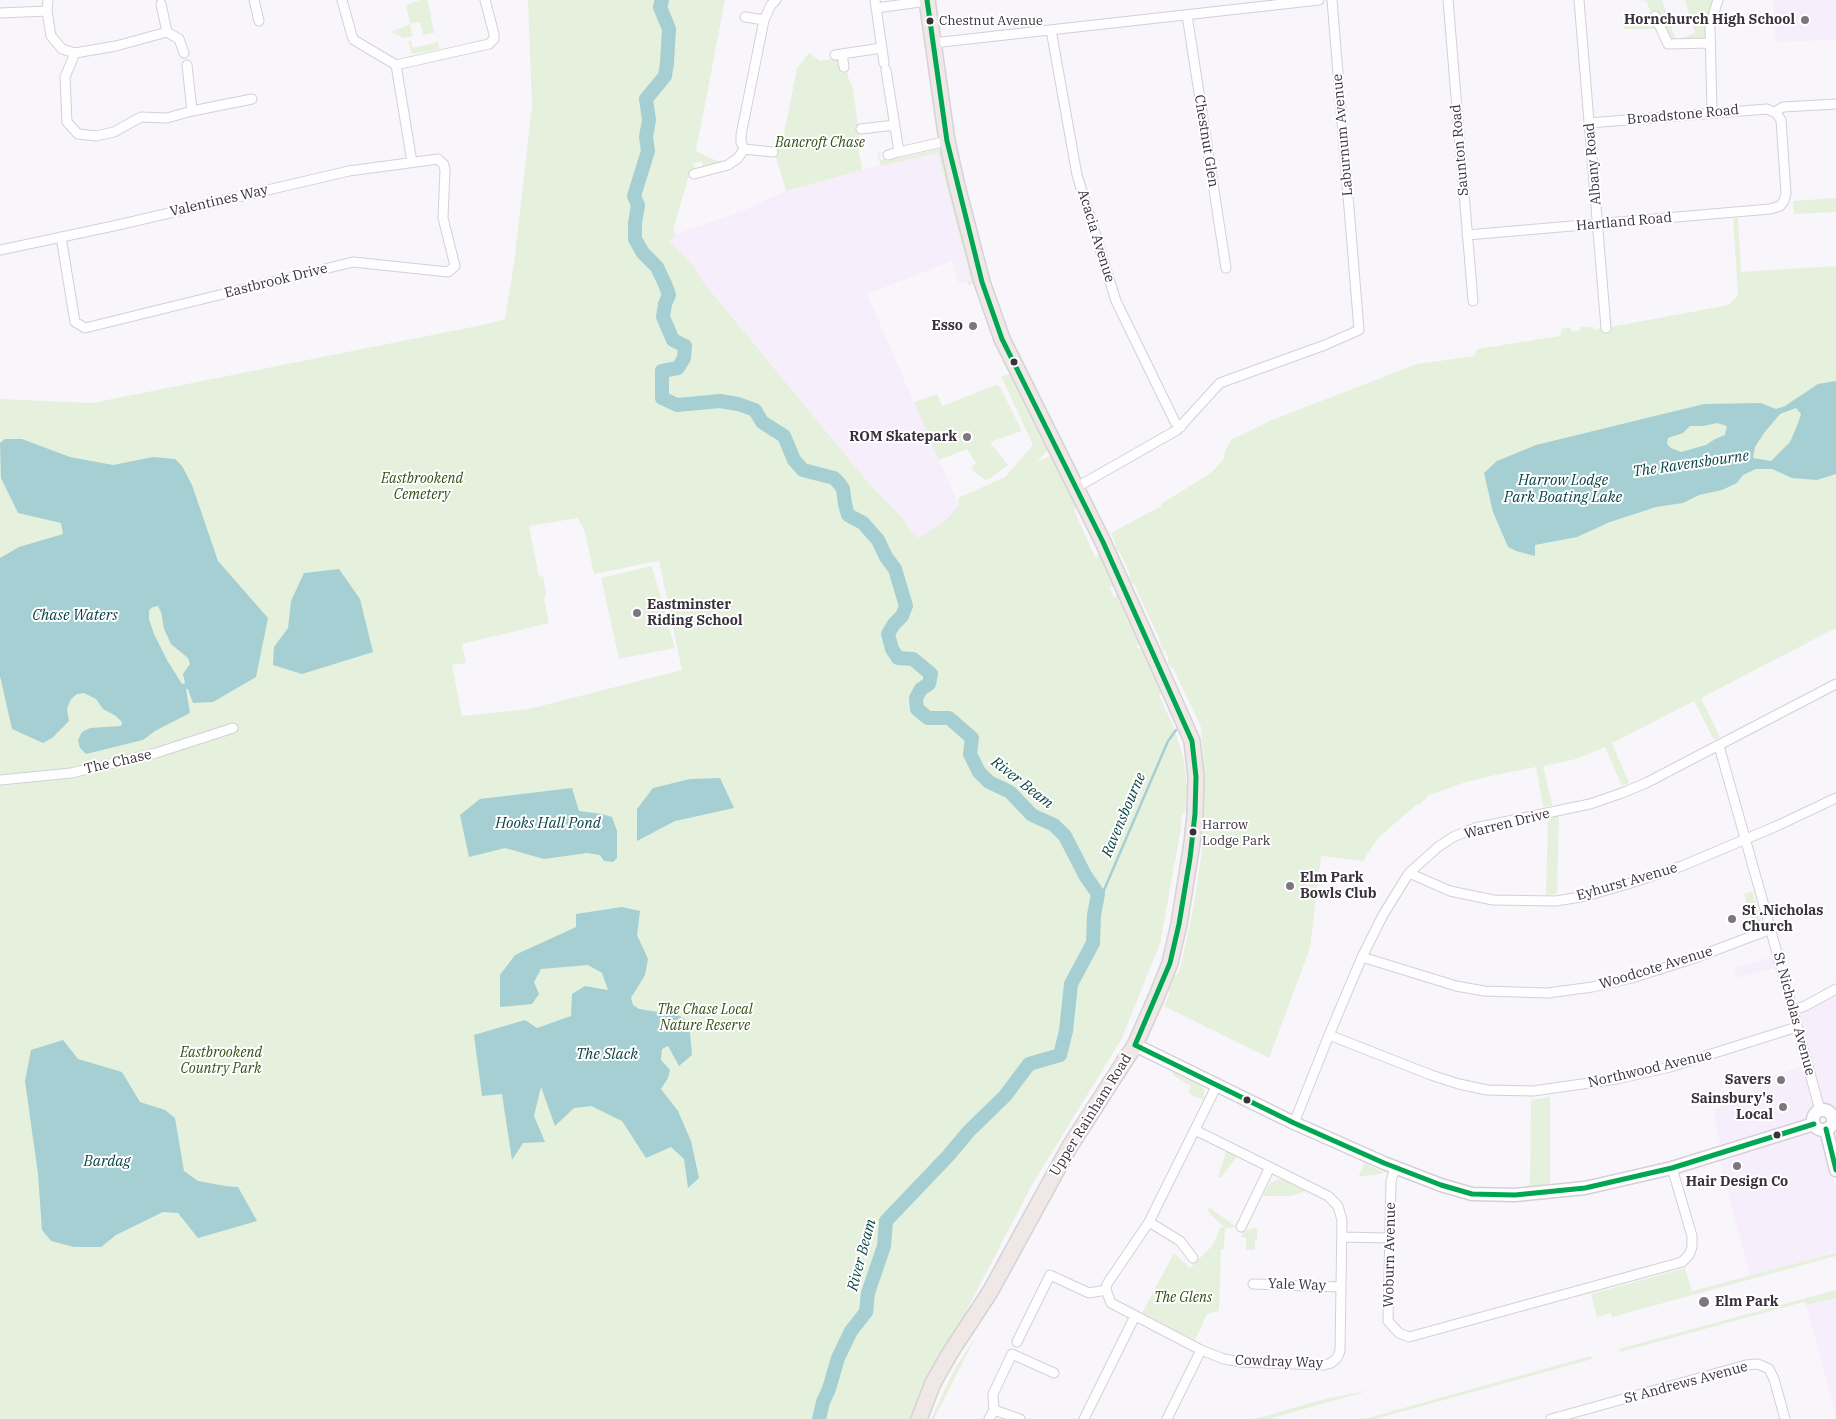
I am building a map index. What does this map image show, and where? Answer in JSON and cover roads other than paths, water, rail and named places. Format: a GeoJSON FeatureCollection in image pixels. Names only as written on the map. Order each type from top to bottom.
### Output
{"type":"FeatureCollection","features":[{"type":"Feature","properties":{"kind":"main road","name":"Upper Rainham Road"},"geometry":{"type":"LineString","coordinates":[[919,1419],[933,1383],[950,1353],[990,1292],[1070,1146],[1135,1045],[1170,963],[1176,937],[1192,843],[1196,777],[1192,741],[1186,727],[1104,542],[1002,339],[982,282],[957,186],[948,141],[927,0]]}},
{"type":"Feature","properties":{"kind":"street"},"geometry":{"type":"LineString","coordinates":[[48,0],[47,11],[51,36],[62,49],[75,53],[116,46],[167,32],[179,39],[184,53]]}},
{"type":"Feature","properties":{"kind":"street"},"geometry":{"type":"LineString","coordinates":[[254,0],[259,22]]}},
{"type":"Feature","properties":{"kind":"street"},"geometry":{"type":"LineString","coordinates":[[342,0],[354,40],[396,65],[489,44],[494,39],[494,34],[485,0]]}},
{"type":"Feature","properties":{"kind":"street"},"geometry":{"type":"LineString","coordinates":[[744,149],[741,142],[742,135],[764,20],[771,5],[776,0]]}},
{"type":"Feature","properties":{"kind":"street"},"geometry":{"type":"LineString","coordinates":[[900,152],[876,4],[927,0]]}},
{"type":"Feature","properties":{"kind":"street"},"geometry":{"type":"LineString","coordinates":[[934,43],[1319,0]]}},
{"type":"Feature","properties":{"kind":"street","name":"Laburnum Avenue"},"geometry":{"type":"LineString","coordinates":[[1077,487],[1134,456],[1180,427],[1220,382],[1359,330],[1332,0]]}},
{"type":"Feature","properties":{"kind":"street","name":"Saunton Road"},"geometry":{"type":"LineString","coordinates":[[1448,0],[1473,300]]}},
{"type":"Feature","properties":{"kind":"street","name":"Albany Road"},"geometry":{"type":"LineString","coordinates":[[1579,0],[1606,328]]}},
{"type":"Feature","properties":{"kind":"street"},"geometry":{"type":"LineString","coordinates":[[1712,112],[1710,26],[1718,0]]}},
{"type":"Feature","properties":{"kind":"street"},"geometry":{"type":"LineString","coordinates":[[161,4],[167,32]]}},
{"type":"Feature","properties":{"kind":"street"},"geometry":{"type":"LineString","coordinates":[[0,13],[47,11]]}},
{"type":"Feature","properties":{"kind":"street","name":"Chestnut Glen"},"geometry":{"type":"LineString","coordinates":[[1186,15],[1226,268]]}},
{"type":"Feature","properties":{"kind":"street"},"geometry":{"type":"LineString","coordinates":[[1655,16],[1668,44],[1710,43]]}},
{"type":"Feature","properties":{"kind":"street"},"geometry":{"type":"LineString","coordinates":[[745,17],[764,20]]}},
{"type":"Feature","properties":{"kind":"street","name":"Acacia Avenue"},"geometry":{"type":"LineString","coordinates":[[1051,30],[1077,175],[1116,302],[1175,422],[1180,427]]}},
{"type":"Feature","properties":{"kind":"street"},"geometry":{"type":"LineString","coordinates":[[844,67],[838,55],[882,48]]}},
{"type":"Feature","properties":{"kind":"street"},"geometry":{"type":"LineString","coordinates":[[75,53],[65,77],[67,122],[78,134],[96,136],[114,132],[141,117],[167,118],[252,99]]}},
{"type":"Feature","properties":{"kind":"street"},"geometry":{"type":"LineString","coordinates":[[187,65],[192,111]]}},
{"type":"Feature","properties":{"kind":"street"},"geometry":{"type":"LineString","coordinates":[[396,65],[412,162]]}},
{"type":"Feature","properties":{"kind":"street","name":"Broadstone Road"},"geometry":{"type":"LineString","coordinates":[[1589,123],[1767,109],[1776,113],[1783,107],[1836,104]]}},
{"type":"Feature","properties":{"kind":"street","name":"Hartland Road"},"geometry":{"type":"LineString","coordinates":[[1467,235],[1770,209],[1780,206],[1786,194],[1781,120],[1776,113]]}},
{"type":"Feature","properties":{"kind":"street"},"geometry":{"type":"LineString","coordinates":[[861,129],[895,125]]}},
{"type":"Feature","properties":{"kind":"street"},"geometry":{"type":"LineString","coordinates":[[888,155],[948,141]]}},
{"type":"Feature","properties":{"kind":"street"},"geometry":{"type":"LineString","coordinates":[[744,149],[773,152]]}},
{"type":"Feature","properties":{"kind":"street"},"geometry":{"type":"LineString","coordinates":[[694,174],[728,165],[738,158],[744,149]]}},
{"type":"Feature","properties":{"kind":"street","name":"Valentines Way"},"geometry":{"type":"LineString","coordinates":[[0,250],[350,171],[438,159]]}},
{"type":"Feature","properties":{"kind":"street","name":"Eastbrook Drive"},"geometry":{"type":"LineString","coordinates":[[61,237],[75,322],[85,328],[353,262],[448,272],[455,266],[443,218],[445,170],[444,165],[438,159]]}},
{"type":"Feature","properties":{"kind":"street","name":"Warren Drive"},"geometry":{"type":"LineString","coordinates":[[1294,1123],[1362,957],[1383,916],[1409,873],[1438,847],[1453,837],[1491,824],[1590,804],[1646,783],[1836,684]]}},
{"type":"Feature","properties":{"kind":"street","name":"The Chase"},"geometry":{"type":"LineString","coordinates":[[0,780],[71,773],[156,753],[233,728]]}},
{"type":"Feature","properties":{"kind":"street","name":"St Nicholas Avenue"},"geometry":{"type":"LineString","coordinates":[[1719,746],[1794,1010],[1797,1028],[1829,1113]]}},
{"type":"Feature","properties":{"kind":"street","name":"Eyhurst Avenue"},"geometry":{"type":"LineString","coordinates":[[1409,873],[1450,891],[1493,900],[1552,902],[1586,896],[1682,866],[1836,798]]}},
{"type":"Feature","properties":{"kind":"street","name":"Woodcote Avenue"},"geometry":{"type":"LineString","coordinates":[[1362,957],[1456,986],[1484,991],[1548,993],[1592,987],[1632,978],[1684,962],[1771,929]]}},
{"type":"Feature","properties":{"kind":"street"},"geometry":{"type":"LineString","coordinates":[[1794,1010],[1836,989]]}},
{"type":"Feature","properties":{"kind":"street","name":"Northwood Avenue"},"geometry":{"type":"LineString","coordinates":[[1329,1035],[1459,1084],[1487,1090],[1533,1091],[1617,1080],[1670,1067],[1797,1028]]}},
{"type":"Feature","properties":{"kind":"street"},"geometry":{"type":"LineString","coordinates":[[1135,1045],[1294,1123],[1395,1168],[1472,1194],[1515,1195],[1585,1188],[1672,1168],[1814,1124]]}},
{"type":"Feature","properties":{"kind":"street"},"geometry":{"type":"LineString","coordinates":[[1017,1342],[1050,1275],[1089,1293],[1106,1290],[1113,1273],[1149,1222],[1217,1085]]}},
{"type":"Feature","properties":{"kind":"street"},"geometry":{"type":"LineString","coordinates":[[1829,1113],[1832,1124],[1826,1129],[1819,1129],[1814,1124],[1814,1116],[1829,1113]]}},
{"type":"Feature","properties":{"kind":"street"},"geometry":{"type":"LineString","coordinates":[[1826,1129],[1836,1170]]}},
{"type":"Feature","properties":{"kind":"street","name":"Cowdray Way"},"geometry":{"type":"LineString","coordinates":[[1106,1290],[1111,1303],[1224,1360],[1324,1365],[1331,1363],[1340,1351],[1342,1216],[1336,1202],[1328,1196],[1194,1130]]}},
{"type":"Feature","properties":{"kind":"street"},"geometry":{"type":"LineString","coordinates":[[1241,1227],[1270,1167]]}},
{"type":"Feature","properties":{"kind":"street","name":"Woburn Avenue"},"geometry":{"type":"LineString","coordinates":[[1395,1168],[1391,1181],[1388,1321],[1399,1334],[1409,1337],[1682,1262],[1689,1255],[1692,1247],[1692,1236],[1672,1168]]}},
{"type":"Feature","properties":{"kind":"street"},"geometry":{"type":"LineString","coordinates":[[1149,1222],[1180,1241],[1193,1258]]}},
{"type":"Feature","properties":{"kind":"street"},"geometry":{"type":"LineString","coordinates":[[1342,1237],[1390,1238]]}},
{"type":"Feature","properties":{"kind":"street","name":"Yale Way"},"geometry":{"type":"LineString","coordinates":[[1253,1284],[1341,1287]]}},
{"type":"Feature","properties":{"kind":"street"},"geometry":{"type":"LineString","coordinates":[[1084,1419],[1135,1316]]}},
{"type":"Feature","properties":{"kind":"street"},"geometry":{"type":"LineString","coordinates":[[1168,1419],[1201,1350]]}},
{"type":"Feature","properties":{"kind":"street"},"geometry":{"type":"LineString","coordinates":[[989,1419],[994,1410],[994,1394],[1012,1354],[1054,1373]]}},
{"type":"Feature","properties":{"kind":"street","name":"St Andrews Avenue"},"geometry":{"type":"LineString","coordinates":[[1551,1419],[1746,1365],[1758,1364],[1768,1369],[1774,1379],[1785,1419]]}},
{"type":"Feature","properties":{"kind":"street"},"geometry":{"type":"LineString","coordinates":[[994,1410],[1020,1419]]}},
{"type":"Feature","properties":{"kind":"water","name":"Harrow Lodge Park Boating Lake"},"geometry":{"type":"Polygon","coordinates":[[[1836,381],[1836,474],[1817,480],[1792,478],[1772,469],[1756,469],[1743,475],[1737,483],[1722,490],[1699,495],[1683,503],[1656,507],[1610,522],[1577,537],[1535,545],[1535,556],[1508,547],[1493,512],[1484,473],[1497,461],[1536,445],[1704,404],[1761,403],[1776,409],[1785,406],[1818,384],[1836,381]],[[1796,408],[1780,414],[1755,447],[1753,458],[1771,461],[1790,442],[1801,414],[1796,408]],[[1717,423],[1690,426],[1683,433],[1668,438],[1667,444],[1681,452],[1706,445],[1725,435],[1727,426],[1717,423]]]}},
{"type":"Feature","properties":{"kind":"water","name":"Chase Waters"},"geometry":{"type":"Polygon","coordinates":[[[5,439],[22,439],[70,457],[113,465],[153,457],[175,459],[182,466],[192,485],[218,561],[268,618],[256,677],[213,702],[193,703],[188,689],[186,689],[190,713],[155,731],[143,740],[86,754],[80,748],[78,740],[82,732],[90,728],[121,726],[122,722],[116,716],[103,709],[96,699],[84,693],[77,694],[71,699],[67,709],[69,721],[52,738],[43,743],[12,729],[0,676],[0,558],[19,547],[63,534],[61,523],[18,513],[1,478],[0,443],[5,439]],[[158,606],[153,607],[149,610],[149,619],[167,660],[182,684],[185,683],[183,674],[190,664],[188,658],[171,644],[164,629],[158,606]]]}},
{"type":"Feature","properties":{"kind":"water"},"geometry":{"type":"Polygon","coordinates":[[[339,569],[360,599],[373,652],[302,674],[273,665],[274,647],[288,628],[291,601],[304,573],[339,569]]]}},
{"type":"Feature","properties":{"kind":"water"},"geometry":{"type":"Polygon","coordinates":[[[720,778],[734,808],[675,821],[637,841],[637,809],[653,788],[690,779],[720,778]]]}},
{"type":"Feature","properties":{"kind":"water","name":"Hooks Hall Pond"},"geometry":{"type":"Polygon","coordinates":[[[572,788],[579,811],[612,817],[617,831],[617,858],[613,862],[604,861],[600,855],[587,853],[544,859],[505,848],[469,857],[460,815],[480,799],[572,788]]]}},
{"type":"Feature","properties":{"kind":"water","name":"The Slack"},"geometry":{"type":"Polygon","coordinates":[[[622,907],[640,911],[637,935],[648,959],[645,975],[631,998],[633,1005],[639,1009],[678,1015],[689,1022],[692,1055],[679,1066],[668,1046],[662,1049],[661,1060],[670,1070],[668,1078],[661,1089],[678,1111],[691,1141],[699,1178],[688,1188],[684,1159],[671,1147],[646,1158],[622,1121],[591,1106],[574,1108],[555,1126],[541,1087],[534,1116],[545,1142],[523,1143],[512,1160],[502,1094],[482,1096],[474,1035],[525,1020],[537,1028],[571,1016],[572,994],[585,986],[608,990],[602,973],[588,965],[541,969],[534,982],[539,994],[532,1004],[500,1007],[500,975],[515,955],[576,927],[576,914],[622,907]]]}},
{"type":"Feature","properties":{"kind":"water","name":"Bardag"},"geometry":{"type":"Polygon","coordinates":[[[63,1040],[78,1059],[122,1072],[140,1102],[165,1110],[175,1118],[184,1171],[198,1181],[238,1187],[257,1221],[198,1238],[178,1213],[163,1212],[116,1235],[101,1247],[74,1247],[51,1241],[42,1230],[38,1174],[25,1081],[31,1050],[63,1040]]]}},
{"type":"Feature","properties":{"kind":"waterway","name":"River Beam"},"geometry":{"type":"LineString","coordinates":[[662,0],[660,7],[669,29],[667,63],[665,76],[646,99],[649,120],[646,137],[648,151],[634,196],[638,205],[635,239],[643,253],[657,267],[665,284],[669,295],[663,317],[673,340],[685,346],[684,358],[678,368],[662,371],[662,398],[677,405],[720,401],[738,404],[755,410],[762,422],[784,436],[794,460],[803,470],[834,478],[839,483],[843,489],[848,515],[863,523],[878,540],[886,557],[895,569],[906,606],[902,616],[888,634],[892,649],[898,658],[913,659],[931,674],[929,684],[921,689],[916,698],[917,709],[928,718],[949,718],[972,738],[970,754],[979,772],[989,782],[1010,792],[1032,815],[1054,825],[1065,836],[1085,875],[1098,894],[1094,915],[1093,943],[1071,984],[1066,1031],[1060,1055],[1029,1064],[1005,1096],[969,1131],[948,1156],[886,1221],[884,1246],[868,1293],[866,1312],[851,1331],[838,1358],[819,1419]]}},
{"type":"Feature","properties":{"kind":"waterway","name":"Ravensbourne"},"geometry":{"type":"LineString","coordinates":[[1095,911],[1168,741],[1176,730]]}},
{"type":"Feature","properties":{"kind":"place","name":"Hornchurch High School"},"geometry":{"type":"Point","coordinates":[1805,20]}},
{"type":"Feature","properties":{"kind":"place","name":"Chestnut Avenue"},"geometry":{"type":"Point","coordinates":[930,21]}},
{"type":"Feature","properties":{"kind":"place","name":"Esso"},"geometry":{"type":"Point","coordinates":[973,326]}},
{"type":"Feature","properties":{"kind":"place","name":"ROM Skatepark"},"geometry":{"type":"Point","coordinates":[967,437]}},
{"type":"Feature","properties":{"kind":"place","name":"Eastminster Riding School"},"geometry":{"type":"Point","coordinates":[637,613]}},
{"type":"Feature","properties":{"kind":"place","name":"Harrow Lodge Park"},"geometry":{"type":"Point","coordinates":[1193,832]}},
{"type":"Feature","properties":{"kind":"place","name":"Elm Park Bowls Club"},"geometry":{"type":"Point","coordinates":[1290,886]}},
{"type":"Feature","properties":{"kind":"place","name":"St .Nicholas Church"},"geometry":{"type":"Point","coordinates":[1732,919]}},
{"type":"Feature","properties":{"kind":"place","name":"Savers"},"geometry":{"type":"Point","coordinates":[1781,1080]}},
{"type":"Feature","properties":{"kind":"place","name":"Sainsbury's Local"},"geometry":{"type":"Point","coordinates":[1783,1107]}},
{"type":"Feature","properties":{"kind":"place","name":"Hair Design Co"},"geometry":{"type":"Point","coordinates":[1737,1166]}},
{"type":"Feature","properties":{"kind":"place","name":"Elm Park"},"geometry":{"type":"Point","coordinates":[1704,1302]}},
{"type":"Feature","properties":{"kind":"park label","name":"Bancroft Chase"},"geometry":{"type":"Point","coordinates":[820,143]}},
{"type":"Feature","properties":{"kind":"park label","name":"Eastbrookend Cemetery"},"geometry":{"type":"Point","coordinates":[422,488]}},
{"type":"Feature","properties":{"kind":"park label","name":"The Chase Local Nature Reserve"},"geometry":{"type":"Point","coordinates":[705,1018]}},
{"type":"Feature","properties":{"kind":"park label","name":"Eastbrookend Country Park"},"geometry":{"type":"Point","coordinates":[221,1062]}},
{"type":"Feature","properties":{"kind":"park label","name":"The Glens"},"geometry":{"type":"Point","coordinates":[1183,1298]}},
{"type":"Feature","properties":{"kind":"water label","name":"The Ravensbourne"},"geometry":{"type":"Point","coordinates":[1691,464]}}]}
